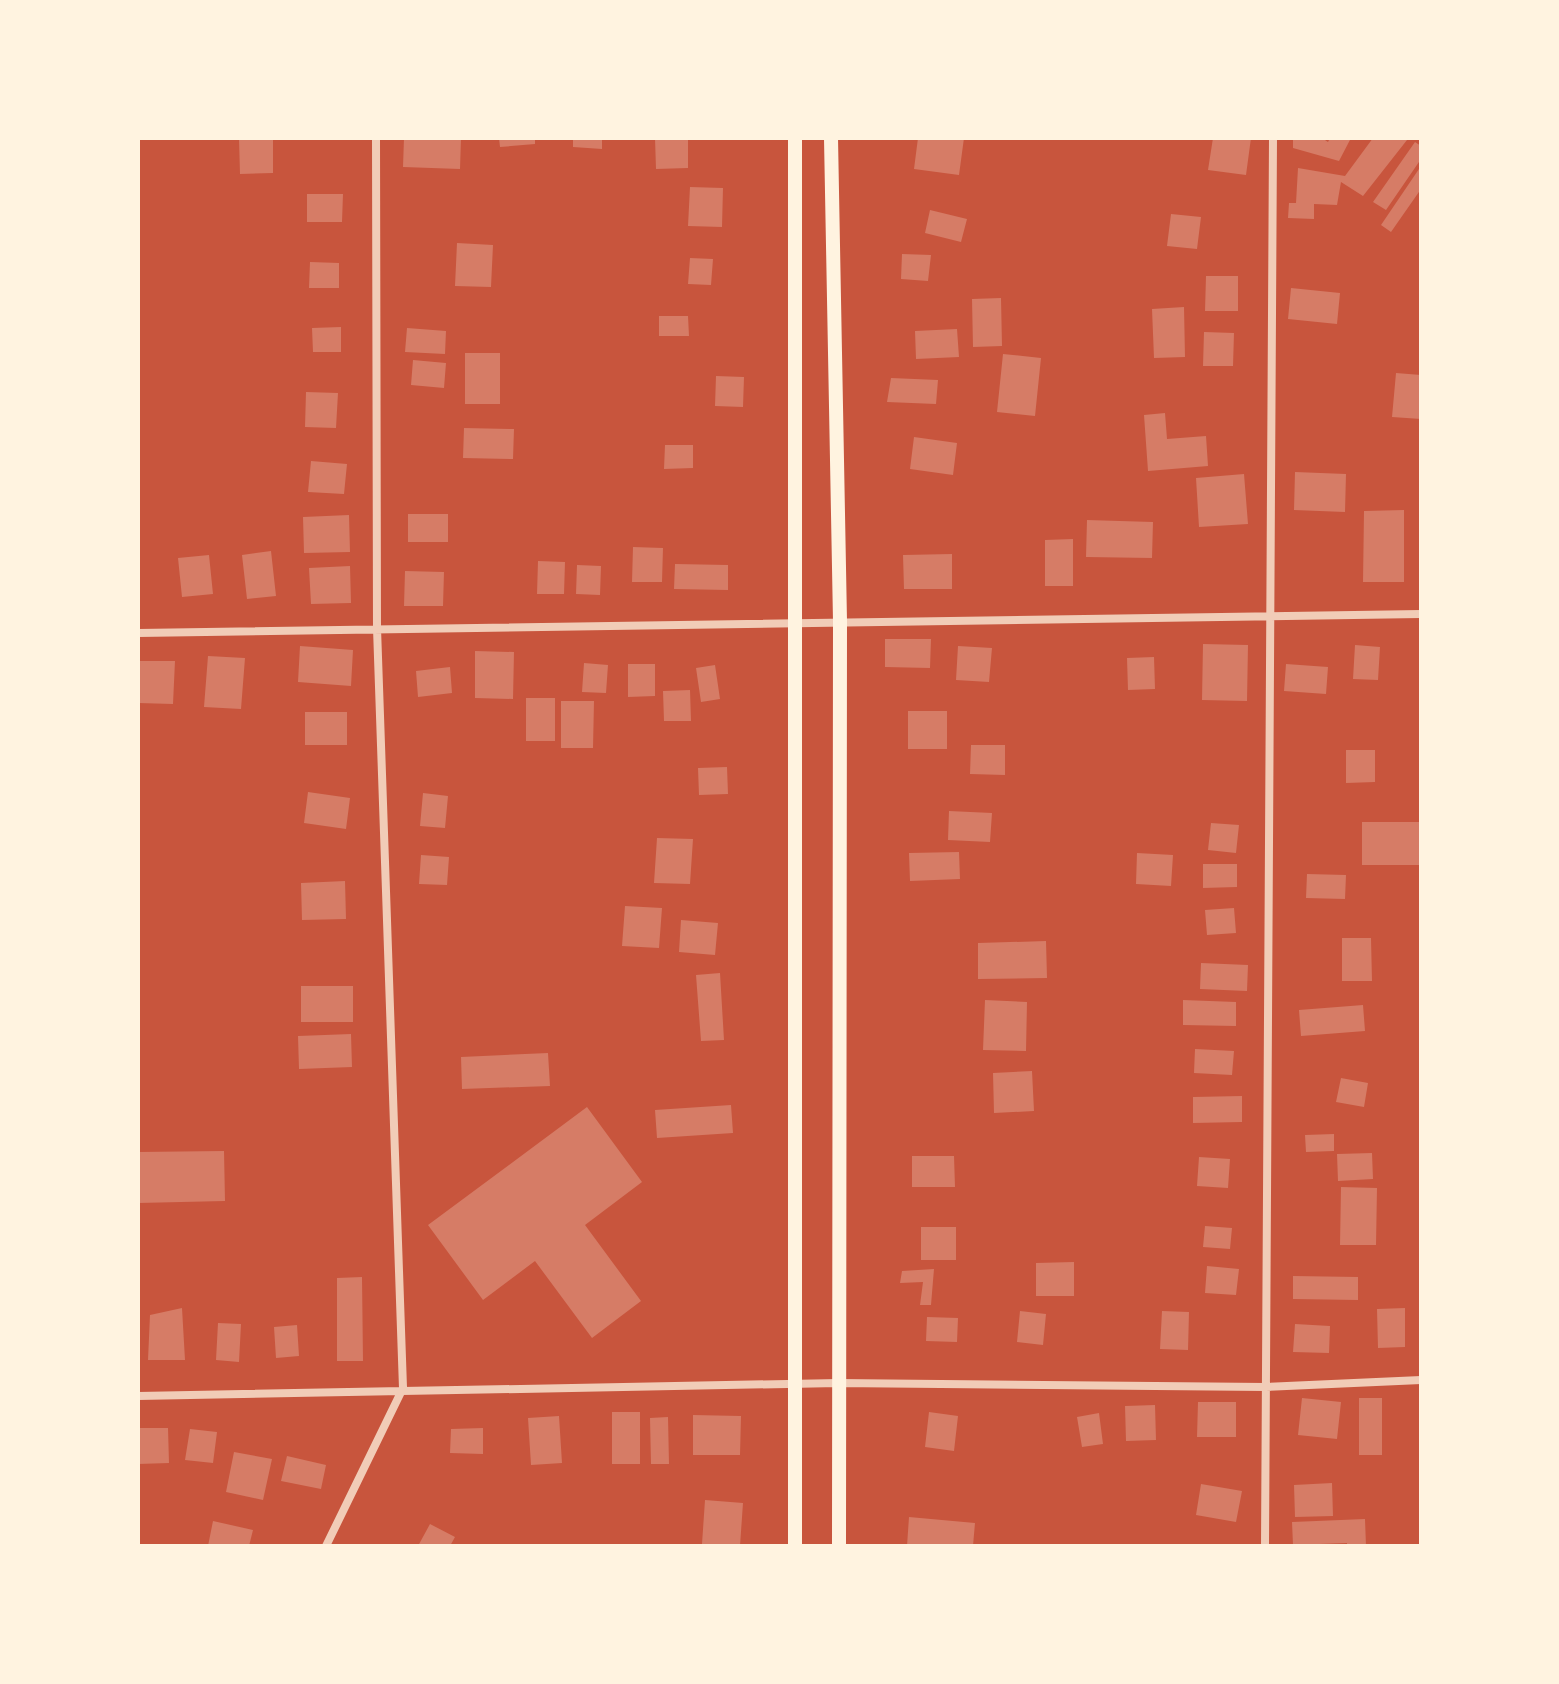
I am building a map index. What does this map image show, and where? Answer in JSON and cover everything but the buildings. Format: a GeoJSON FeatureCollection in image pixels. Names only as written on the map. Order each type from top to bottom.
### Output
{"type":"FeatureCollection","features":[{"type":"Feature","properties":{"kind":"main road"},"geometry":{"type":"LineString","coordinates":[[795,138],[795,1546]]}},
{"type":"Feature","properties":{"kind":"main road"},"geometry":{"type":"LineString","coordinates":[[831,138],[840,621],[839,1546]]}},
{"type":"Feature","properties":{"kind":"street"},"geometry":{"type":"LineString","coordinates":[[326,1546],[403,1388],[377,628],[376,138]]}},
{"type":"Feature","properties":{"kind":"street"},"geometry":{"type":"LineString","coordinates":[[1265,1546],[1273,138]]}},
{"type":"Feature","properties":{"kind":"street"},"geometry":{"type":"LineString","coordinates":[[138,633],[1421,614]]}},
{"type":"Feature","properties":{"kind":"street"},"geometry":{"type":"LineString","coordinates":[[138,1396],[403,1388],[838,1383],[1266,1387],[1421,1380]]}}]}
